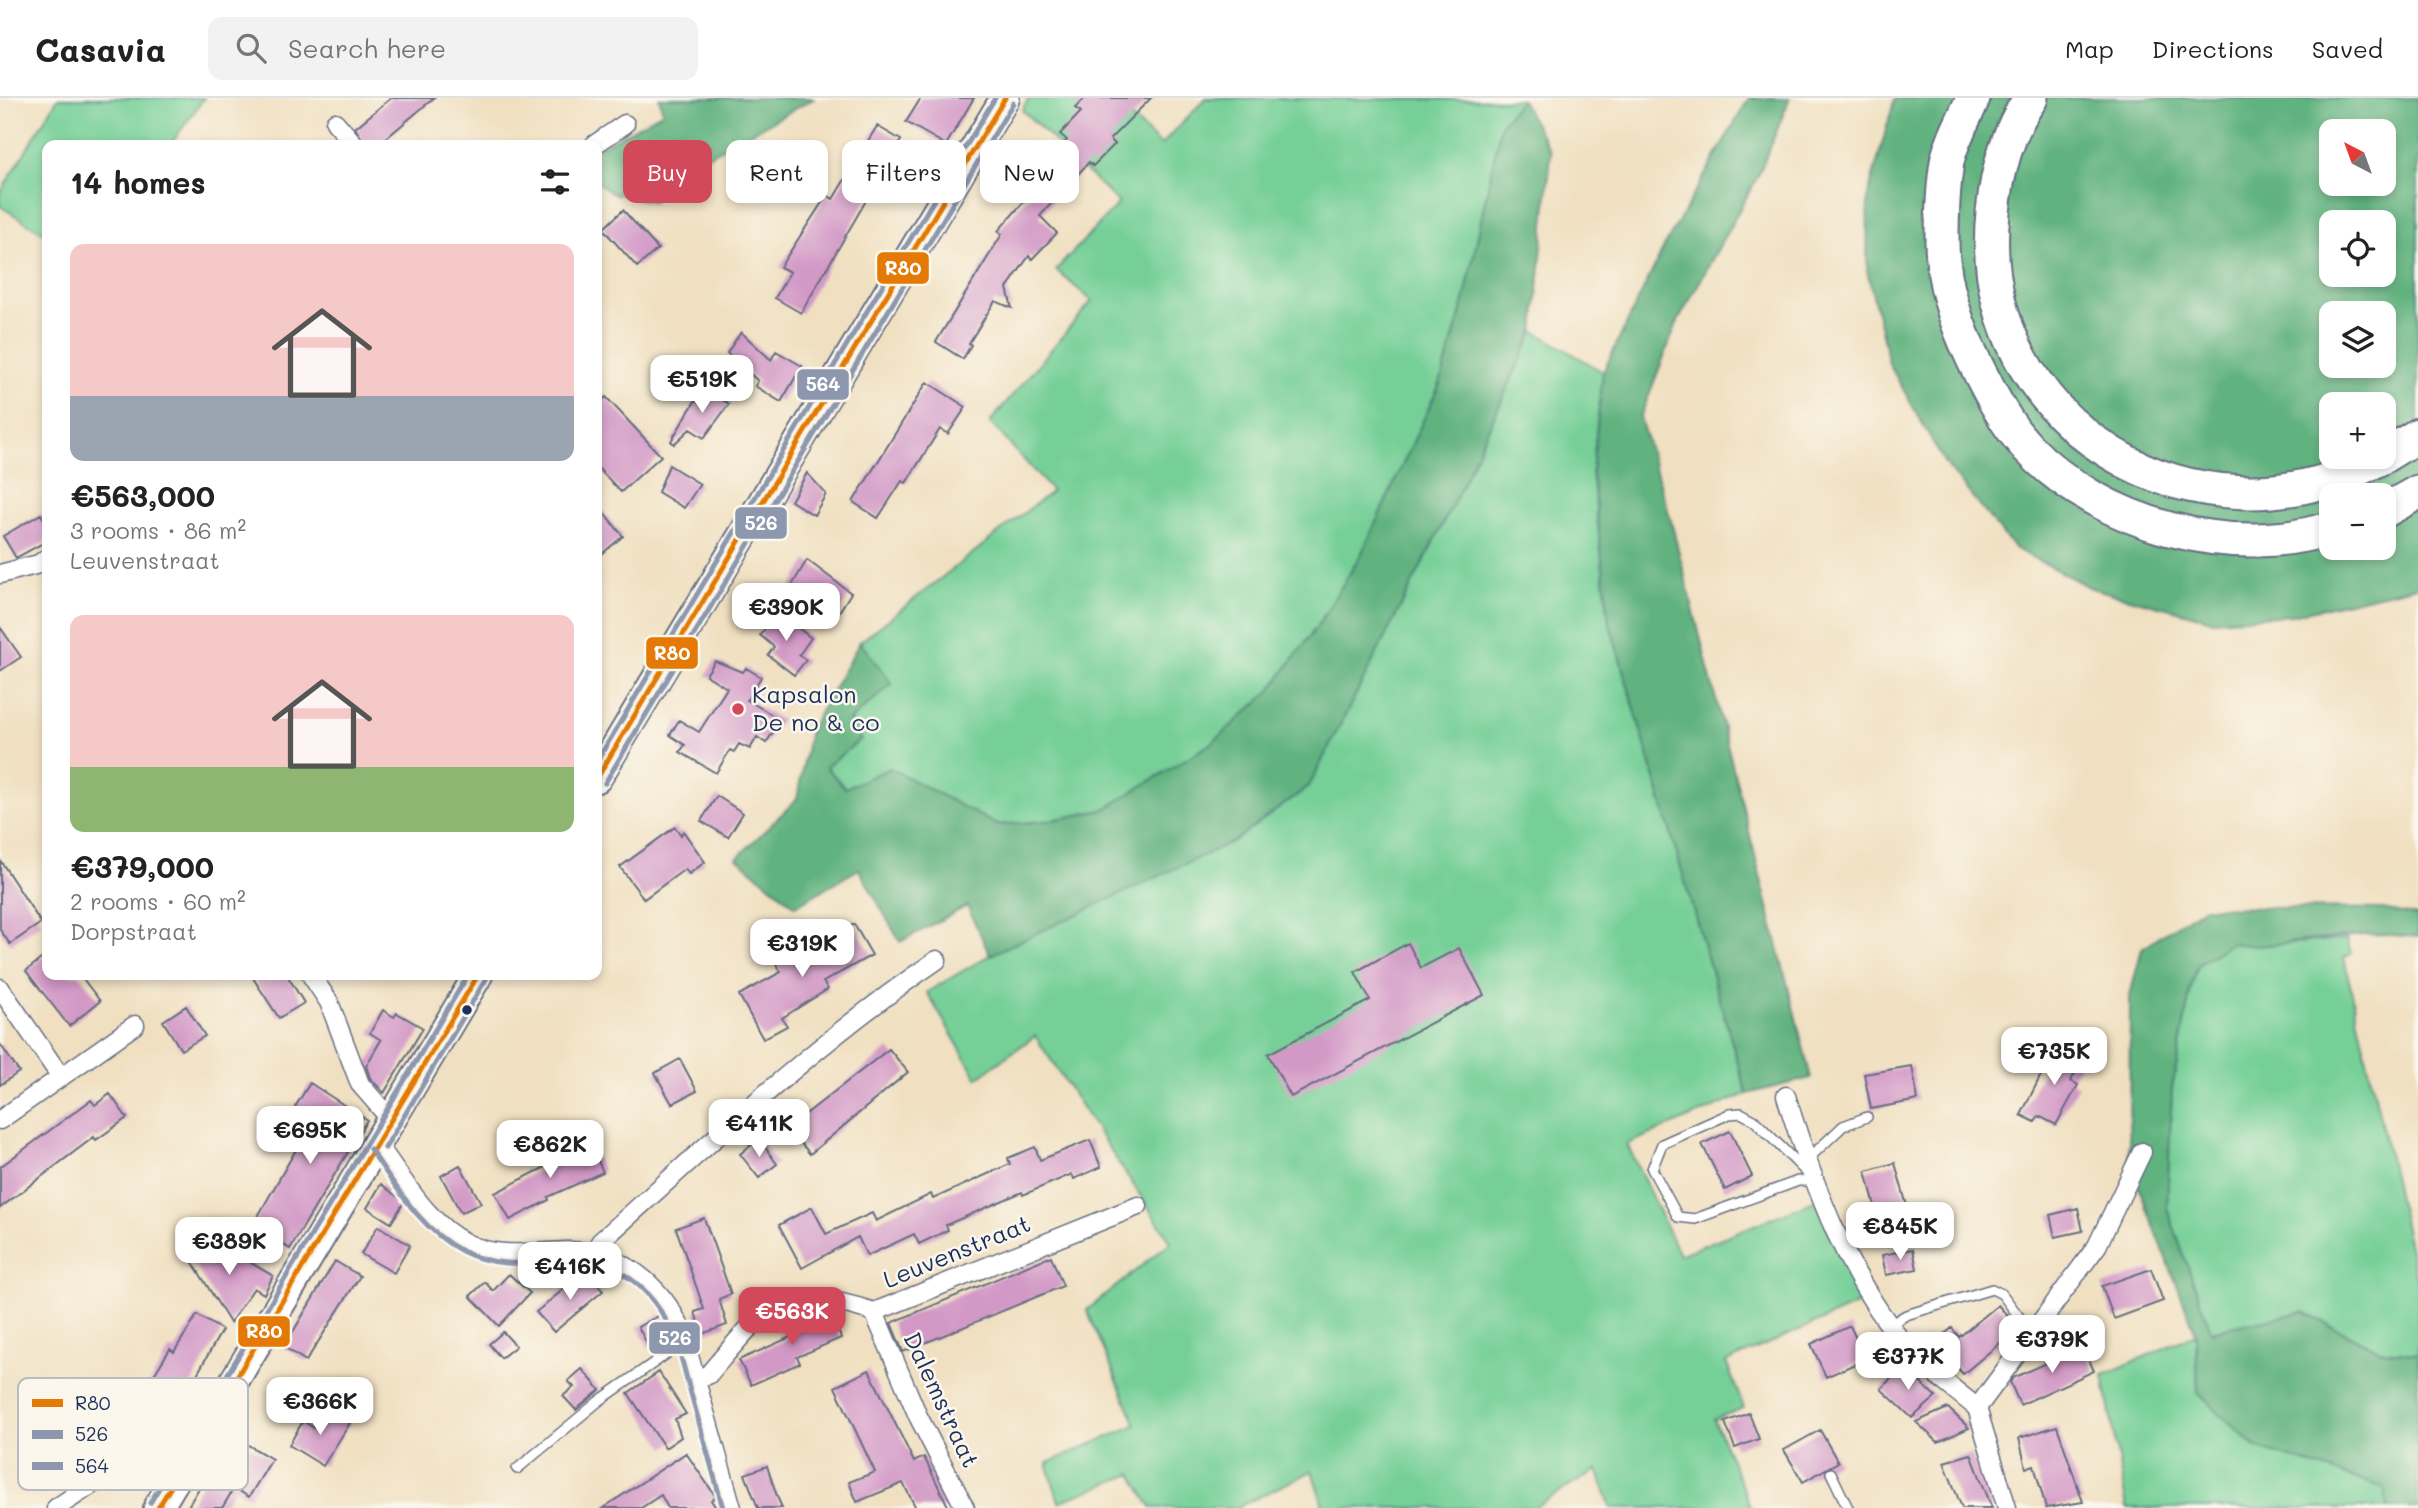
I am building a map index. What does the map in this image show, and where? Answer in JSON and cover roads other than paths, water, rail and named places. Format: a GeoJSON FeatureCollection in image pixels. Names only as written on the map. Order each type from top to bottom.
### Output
{"type":"FeatureCollection","features":[{"type":"Feature","properties":{"kind":"highway"},"geometry":{"type":"LineString","coordinates":[[1973,98],[1948,161],[1941,244],[1955,321],[1994,402],[2027,448],[2074,487],[2134,519],[2193,537],[2258,539],[2319,532]]}},
{"type":"Feature","properties":{"kind":"highway"},"geometry":{"type":"LineString","coordinates":[[2031,98],[2019,115],[1996,177],[1989,244],[1992,277],[2013,345],[2037,386],[2064,417],[2098,447],[2141,471],[2191,488],[2242,493],[2300,489],[2360,469]]}},
{"type":"Feature","properties":{"kind":"highway"},"geometry":{"type":"LineString","coordinates":[[2396,448],[2418,435]]}},
{"type":"Feature","properties":{"kind":"highway"},"geometry":{"type":"LineString","coordinates":[[2396,504],[2418,492]]}},
{"type":"Feature","properties":{"kind":"main road"},"geometry":{"type":"LineString","coordinates":[[602,770],[1005,98]]}},
{"type":"Feature","properties":{"kind":"main road"},"geometry":{"type":"LineString","coordinates":[[236,1378],[377,1144],[469,980]]}},
{"type":"Feature","properties":{"kind":"main road"},"geometry":{"type":"LineString","coordinates":[[158,1508],[169,1490]]}},
{"type":"Feature","properties":{"kind":"street"},"geometry":{"type":"LineString","coordinates":[[335,122],[351,140]]}},
{"type":"Feature","properties":{"kind":"street"},"geometry":{"type":"LineString","coordinates":[[601,140],[625,124]]}},
{"type":"Feature","properties":{"kind":"street"},"geometry":{"type":"LineString","coordinates":[[0,574],[42,567]]}},
{"type":"Feature","properties":{"kind":"street"},"geometry":{"type":"LineString","coordinates":[[596,1254],[600,1242],[740,1116],[874,1003],[937,960]]}},
{"type":"Feature","properties":{"kind":"street"},"geometry":{"type":"LineString","coordinates":[[314,980],[329,1002],[360,1084],[391,1120]]}},
{"type":"Feature","properties":{"kind":"street"},"geometry":{"type":"LineString","coordinates":[[0,988],[61,1077]]}},
{"type":"Feature","properties":{"kind":"street"},"geometry":{"type":"LineString","coordinates":[[0,1120],[135,1024]]}},
{"type":"Feature","properties":{"kind":"street"},"geometry":{"type":"LineString","coordinates":[[1786,1097],[1806,1160],[1860,1282],[1913,1354],[1977,1408],[2007,1508]]}},
{"type":"Feature","properties":{"kind":"street"},"geometry":{"type":"LineString","coordinates":[[377,1144],[428,1212],[447,1232],[465,1243],[504,1253],[570,1251],[596,1254],[621,1264],[658,1290],[670,1305],[685,1341],[732,1508]]}},
{"type":"Feature","properties":{"kind":"street"},"geometry":{"type":"LineString","coordinates":[[1977,1408],[2096,1246],[2142,1152]]}},
{"type":"Feature","properties":{"kind":"street","name":"Leuvenstraat"},"geometry":{"type":"LineString","coordinates":[[695,1379],[708,1375],[768,1309],[791,1300],[850,1304],[874,1312],[1138,1206]]}},
{"type":"Feature","properties":{"kind":"street","name":"Dalemstraat"},"geometry":{"type":"LineString","coordinates":[[874,1312],[918,1416],[965,1508]]}},
{"type":"Feature","properties":{"kind":"street"},"geometry":{"type":"LineString","coordinates":[[57,1508],[84,1490]]}},
{"type":"Feature","properties":{"kind":"lane"},"geometry":{"type":"LineString","coordinates":[[1741,1112],[1754,1120],[1815,1181],[1798,1181],[1695,1219],[1678,1217],[1652,1169],[1662,1144],[1729,1114],[1741,1112]]}},
{"type":"Feature","properties":{"kind":"lane"},"geometry":{"type":"LineString","coordinates":[[1806,1160],[1843,1126],[1867,1117]]}},
{"type":"Feature","properties":{"kind":"lane"},"geometry":{"type":"LineString","coordinates":[[1891,1324],[1906,1315],[1992,1289],[2002,1294],[2032,1334]]}},
{"type":"Feature","properties":{"kind":"lane"},"geometry":{"type":"LineString","coordinates":[[517,1469],[599,1401],[685,1341]]}},
{"type":"Feature","properties":{"kind":"lane"},"geometry":{"type":"LineString","coordinates":[[1831,1473],[1848,1508]]}},
{"type":"Feature","properties":{"kind":"place","name":"Kapsalon De no & co"},"geometry":{"type":"Point","coordinates":[738,709]}}]}
